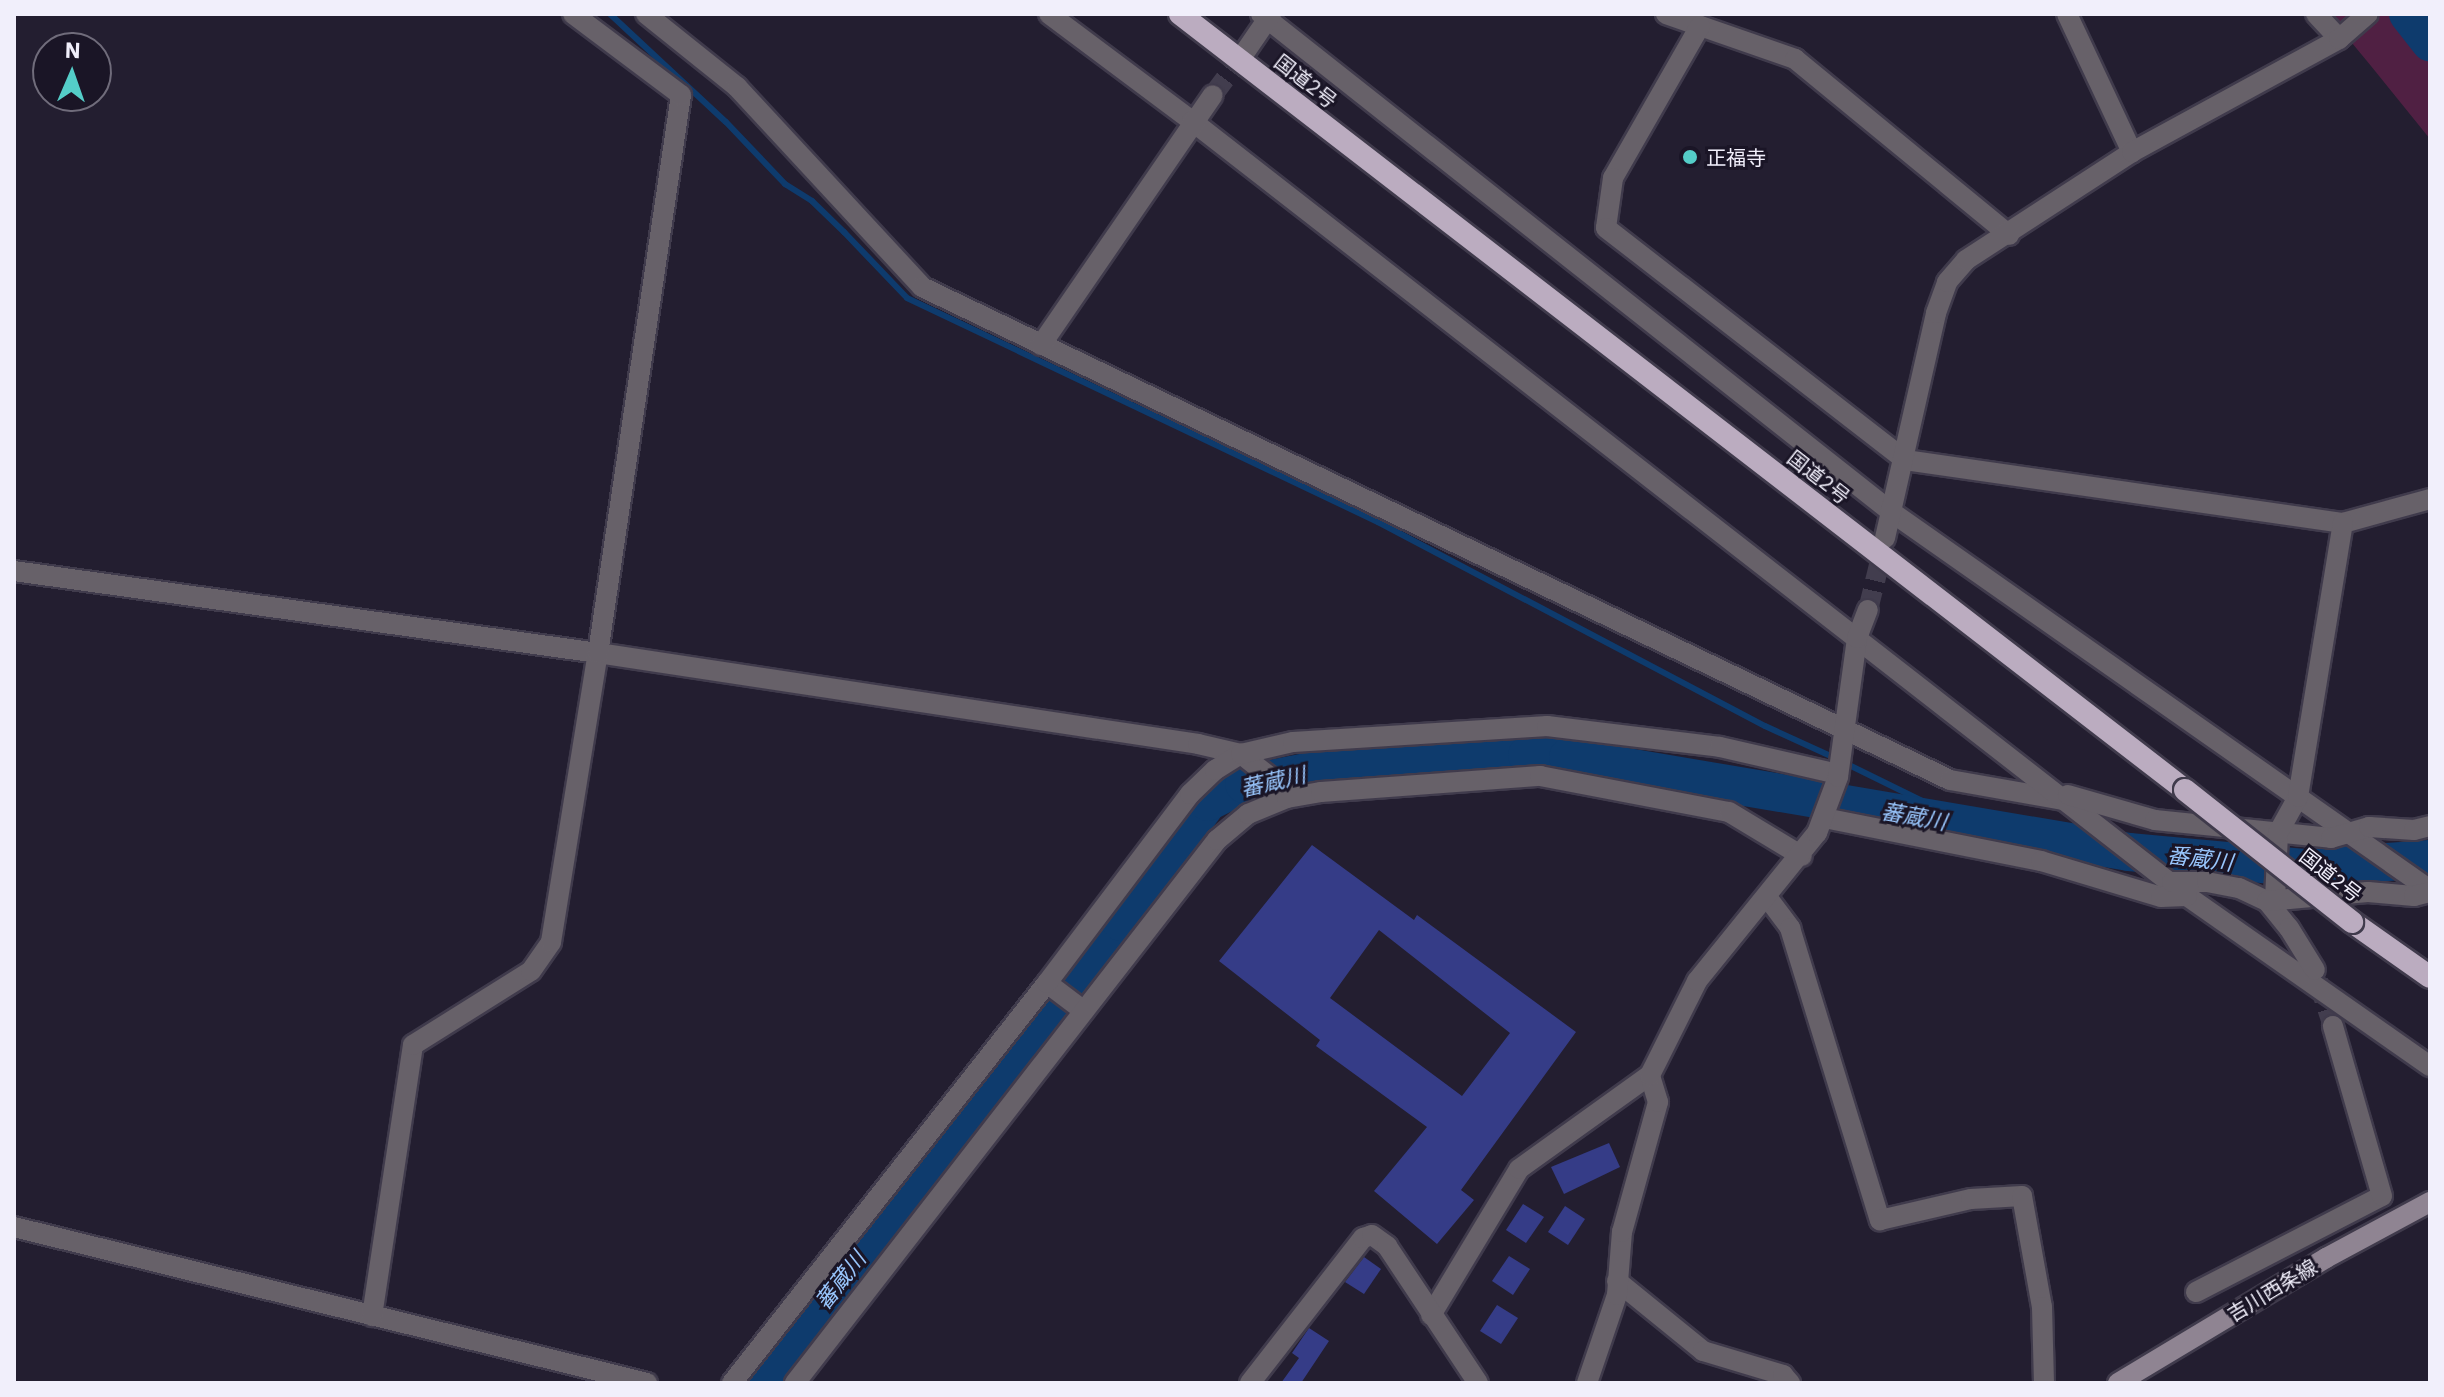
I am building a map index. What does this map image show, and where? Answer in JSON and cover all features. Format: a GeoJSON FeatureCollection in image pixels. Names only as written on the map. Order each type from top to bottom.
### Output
{"type":"FeatureCollection","features":[{"type":"Feature","properties":{"kind":"highway","name":"国道2号"},"geometry":{"type":"LineString","coordinates":[[1180,14],[2352,922],[2430,977]]}},
{"type":"Feature","properties":{"kind":"main road","name":"吉川西条線"},"geometry":{"type":"LineString","coordinates":[[2118,1383],[2326,1258],[2430,1202]]}},
{"type":"Feature","properties":{"kind":"street"},"geometry":{"type":"LineString","coordinates":[[372,1316],[413,1045],[531,971],[551,942],[598,653],[681,95],[573,14]]}},
{"type":"Feature","properties":{"kind":"street"},"geometry":{"type":"LineString","coordinates":[[646,14],[737,87],[922,287],[1950,780],[2062,796],[2155,820],[2278,834],[2331,838],[2369,827],[2414,830],[2430,826]]}},
{"type":"Feature","properties":{"kind":"street"},"geometry":{"type":"LineString","coordinates":[[1049,14],[1192,121],[2180,889],[2430,1066]]}},
{"type":"Feature","properties":{"kind":"street"},"geometry":{"type":"LineString","coordinates":[[1666,14],[1795,59],[2009,235]]}},
{"type":"Feature","properties":{"kind":"street"},"geometry":{"type":"LineString","coordinates":[[2067,14],[2132,152]]}},
{"type":"Feature","properties":{"kind":"street"},"geometry":{"type":"LineString","coordinates":[[2316,14],[2343,36]]}},
{"type":"Feature","properties":{"kind":"street"},"geometry":{"type":"LineString","coordinates":[[1885,538],[1936,313],[1947,282],[1966,260],[2009,235],[2132,152],[2343,36],[2368,14]]}},
{"type":"Feature","properties":{"kind":"street"},"geometry":{"type":"LineString","coordinates":[[1245,52],[1266,16],[1890,511],[2430,891]]}},
{"type":"Feature","properties":{"kind":"street"},"geometry":{"type":"LineString","coordinates":[[1700,26],[1613,178],[1606,228],[1905,460],[2343,523],[2430,499]]}},
{"type":"Feature","properties":{"kind":"street"},"geometry":{"type":"LineString","coordinates":[[1041,345],[1192,121],[1213,95]]}},
{"type":"Feature","properties":{"kind":"street"},"geometry":{"type":"LineString","coordinates":[[2315,970],[2272,900],[2278,834],[2298,797],[2343,523]]}},
{"type":"Feature","properties":{"kind":"street"},"geometry":{"type":"LineString","coordinates":[[14,571],[598,653],[1198,744],[1241,755],[1286,793]]}},
{"type":"Feature","properties":{"kind":"street"},"geometry":{"type":"LineString","coordinates":[[1431,1315],[1519,1169],[1650,1075],[1697,981],[1719,950],[1802,856],[1825,815],[1838,774],[1857,638],[1868,610]]}},
{"type":"Feature","properties":{"kind":"street"},"geometry":{"type":"LineString","coordinates":[[732,1383],[1048,984],[1190,794],[1215,770],[1241,755],[1293,742],[1547,726],[1720,747],[1838,774]]}},
{"type":"Feature","properties":{"kind":"street"},"geometry":{"type":"LineString","coordinates":[[795,1383],[1081,1009],[1217,840],[1248,814],[1286,793],[1540,776],[1729,812],[1802,856]]}},
{"type":"Feature","properties":{"kind":"street"},"geometry":{"type":"LineString","coordinates":[[1825,815],[2041,861],[2161,897],[2180,889],[2217,884],[2272,900],[2368,892],[2414,896],[2430,891]]}},
{"type":"Feature","properties":{"kind":"street"},"geometry":{"type":"LineString","coordinates":[[1767,897],[1790,928],[1880,1220],[1971,1199],[2022,1196],[2042,1307],[2044,1383]]}},
{"type":"Feature","properties":{"kind":"street"},"geometry":{"type":"LineString","coordinates":[[1048,984],[1081,1009]]}},
{"type":"Feature","properties":{"kind":"street"},"geometry":{"type":"LineString","coordinates":[[2196,1292],[2382,1196],[2333,1026]]}},
{"type":"Feature","properties":{"kind":"street"},"geometry":{"type":"LineString","coordinates":[[1587,1383],[1617,1295],[1622,1232],[1658,1102],[1650,1075]]}},
{"type":"Feature","properties":{"kind":"street"},"geometry":{"type":"LineString","coordinates":[[14,1227],[647,1383]]}},
{"type":"Feature","properties":{"kind":"street"},"geometry":{"type":"LineString","coordinates":[[2316,1230],[2326,1258]]}},
{"type":"Feature","properties":{"kind":"street"},"geometry":{"type":"LineString","coordinates":[[1250,1383],[1363,1238],[1372,1235],[1380,1239],[1478,1383]]}},
{"type":"Feature","properties":{"kind":"street"},"geometry":{"type":"LineString","coordinates":[[1617,1281],[1703,1351],[1783,1375],[1790,1383]]}},
{"type":"Feature","properties":{"kind":"shaded area"},"geometry":{"type":"Polygon","coordinates":[[[2328,14],[2430,14],[2430,139],[2371,66],[2328,14]]]}},
{"type":"Feature","properties":{"kind":"building"},"geometry":{"type":"Polygon","coordinates":[[[1312,845],[1414,920],[1417,915],[1576,1032],[1461,1190],[1474,1200],[1437,1244],[1374,1191],[1427,1127],[1316,1046],[1320,1040],[1219,961],[1312,845]],[[1379,930],[1330,998],[1462,1096],[1510,1033],[1379,930]]]}},
{"type":"Feature","properties":{"kind":"building"},"geometry":{"type":"Polygon","coordinates":[[[1609,1143],[1620,1167],[1564,1194],[1551,1167],[1609,1143]]]}},
{"type":"Feature","properties":{"kind":"building"},"geometry":{"type":"Polygon","coordinates":[[[1523,1204],[1544,1217],[1526,1243],[1506,1230],[1523,1204]]]}},
{"type":"Feature","properties":{"kind":"building"},"geometry":{"type":"Polygon","coordinates":[[[1565,1206],[1585,1219],[1568,1245],[1548,1232],[1565,1206]]]}},
{"type":"Feature","properties":{"kind":"building"},"geometry":{"type":"Polygon","coordinates":[[[1509,1256],[1530,1269],[1513,1295],[1492,1281],[1509,1256]]]}},
{"type":"Feature","properties":{"kind":"building"},"geometry":{"type":"Polygon","coordinates":[[[1364,1257],[1381,1269],[1364,1294],[1345,1282],[1364,1257]]]}},
{"type":"Feature","properties":{"kind":"building"},"geometry":{"type":"Polygon","coordinates":[[[1497,1305],[1518,1318],[1501,1344],[1480,1331],[1497,1305]]]}},
{"type":"Feature","properties":{"kind":"building"},"geometry":{"type":"Polygon","coordinates":[[[1309,1328],[1329,1341],[1301,1383],[1281,1383],[1299,1358],[1292,1353],[1309,1328]]]}},
{"type":"Feature","properties":{"kind":"waterway"},"geometry":{"type":"LineString","coordinates":[[610,14],[726,122],[785,184],[812,201],[907,298],[1378,522],[1765,726],[1835,758]]}},
{"type":"Feature","properties":{"kind":"waterway"},"geometry":{"type":"LineString","coordinates":[[2408,14],[2430,42]]}},
{"type":"Feature","properties":{"kind":"waterway","name":"蕃蔵川"},"geometry":{"type":"LineString","coordinates":[[760,1383],[1121,922],[1208,802],[1244,784],[1307,772],[1527,755],[1568,757],[2129,852],[2304,868],[2430,859]]}},
{"type":"Feature","properties":{"kind":"waterway"},"geometry":{"type":"LineString","coordinates":[[1845,763],[1971,825]]}},
{"type":"Feature","properties":{"kind":"tunnel"},"geometry":{"type":"LineString","coordinates":[[1213,95],[1245,52]]}},
{"type":"Feature","properties":{"kind":"tunnel"},"geometry":{"type":"LineString","coordinates":[[1868,610],[1885,540]]}},
{"type":"Feature","properties":{"kind":"tunnel"},"geometry":{"type":"LineString","coordinates":[[2318,981],[2333,1026]]}},
{"type":"Feature","properties":{"kind":"place","name":"正福寺"},"geometry":{"type":"Point","coordinates":[1690,157]}},
{"type":"Feature","properties":{"kind":"water label","name":"番蔵川"},"geometry":{"type":"Point","coordinates":[2200,858]}}]}
